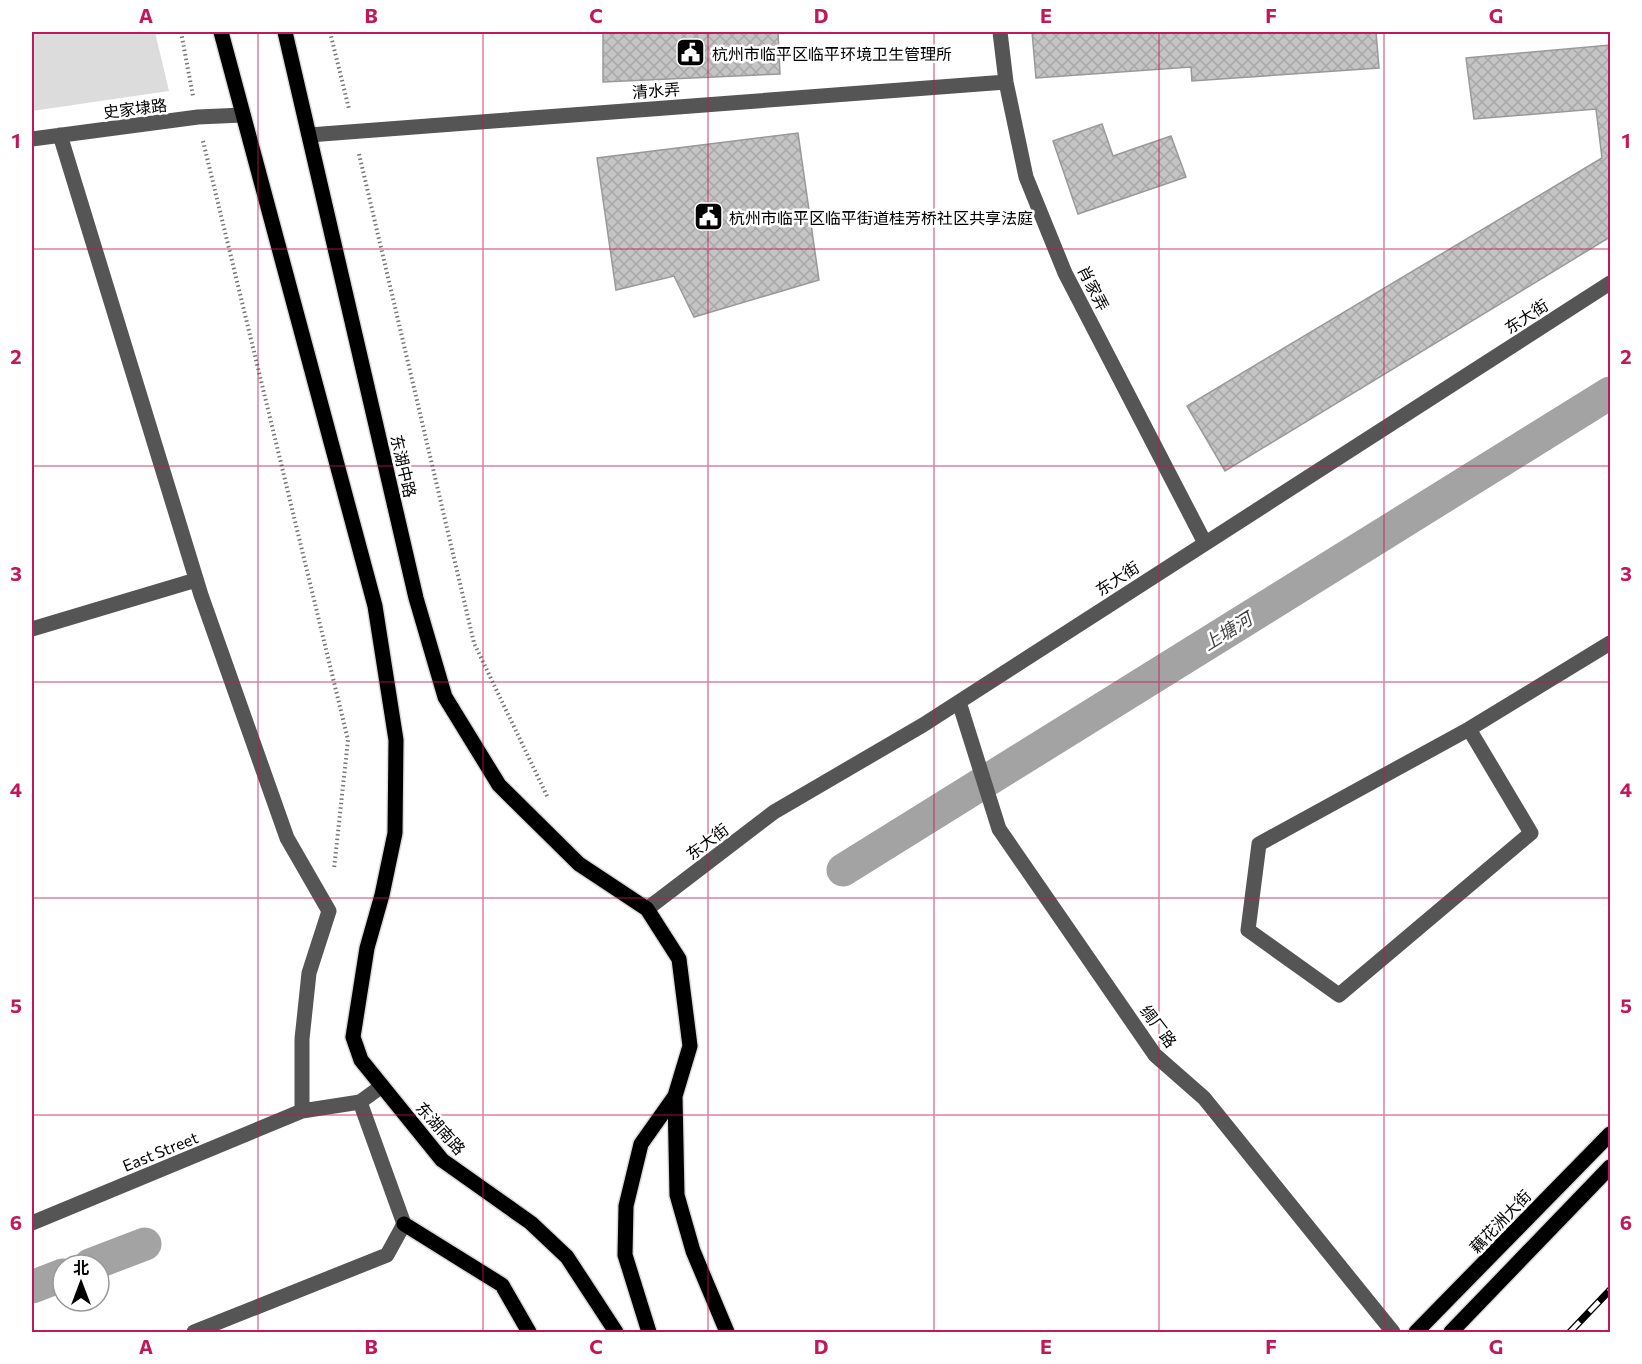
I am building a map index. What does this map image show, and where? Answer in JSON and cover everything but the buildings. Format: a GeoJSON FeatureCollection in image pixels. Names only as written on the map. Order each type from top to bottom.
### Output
{"type":"FeatureCollection","features":[{"type":"Feature","properties":{"kind":"main road"},"geometry":{"type":"LineString","coordinates":[[220,32],[243,115]]}},
{"type":"Feature","properties":{"kind":"main road","name":"东湖中路"},"geometry":{"type":"LineString","coordinates":[[285,32],[416,598],[445,697],[499,785],[579,864],[647,909]]}},
{"type":"Feature","properties":{"kind":"main road","name":"东湖南路"},"geometry":{"type":"LineString","coordinates":[[243,115],[375,606],[396,740],[395,833],[382,895],[367,948],[353,1037],[361,1060],[442,1160],[531,1223],[567,1257],[616,1331]]}},
{"type":"Feature","properties":{"kind":"main road"},"geometry":{"type":"LineString","coordinates":[[647,909],[679,959],[690,1046],[675,1096],[678,1195],[693,1251],[727,1332]]}},
{"type":"Feature","properties":{"kind":"main road"},"geometry":{"type":"LineString","coordinates":[[647,1326],[625,1255],[626,1206],[641,1144],[675,1096]]}},
{"type":"Feature","properties":{"kind":"main road","name":"藕花洲大街"},"geometry":{"type":"LineString","coordinates":[[1416,1332],[1611,1134]]}},
{"type":"Feature","properties":{"kind":"main road"},"geometry":{"type":"LineString","coordinates":[[1451,1332],[1611,1167]]}},
{"type":"Feature","properties":{"kind":"main road"},"geometry":{"type":"LineString","coordinates":[[404,1224],[502,1285],[529,1332]]}},
{"type":"Feature","properties":{"kind":"street","name":"肖家弄"},"geometry":{"type":"LineString","coordinates":[[1000,32],[1006,82],[1026,177],[1065,273],[1205,543]]}},
{"type":"Feature","properties":{"kind":"street","name":"清水弄"},"geometry":{"type":"LineString","coordinates":[[309,135],[1006,82]]}},
{"type":"Feature","properties":{"kind":"street","name":"史家埭路"},"geometry":{"type":"LineString","coordinates":[[32,139],[198,117],[243,115]]}},
{"type":"Feature","properties":{"kind":"street"},"geometry":{"type":"LineString","coordinates":[[60,135],[196,580],[287,838],[329,911],[309,972],[302,1039],[302,1111]]}},
{"type":"Feature","properties":{"kind":"street","name":"东大街"},"geometry":{"type":"LineString","coordinates":[[647,909],[774,812],[923,725],[1611,283]]}},
{"type":"Feature","properties":{"kind":"street"},"geometry":{"type":"LineString","coordinates":[[32,629],[196,580]]}},
{"type":"Feature","properties":{"kind":"street"},"geometry":{"type":"LineString","coordinates":[[1469,729],[1531,833],[1339,995],[1248,930],[1259,844],[1469,729],[1611,643]]}},
{"type":"Feature","properties":{"kind":"street","name":"绸厂路"},"geometry":{"type":"LineString","coordinates":[[959,702],[999,829],[1155,1055],[1204,1098],[1393,1332]]}},
{"type":"Feature","properties":{"kind":"street"},"geometry":{"type":"LineString","coordinates":[[195,1332],[387,1255],[404,1224],[360,1102],[382,1086]]}},
{"type":"Feature","properties":{"kind":"street","name":"East Street"},"geometry":{"type":"LineString","coordinates":[[32,1223],[302,1111],[360,1102]]}},
{"type":"Feature","properties":{"kind":"path"},"geometry":{"type":"LineString","coordinates":[[181,32],[198,117],[348,740],[329,911]]}},
{"type":"Feature","properties":{"kind":"path"},"geometry":{"type":"LineString","coordinates":[[330,32],[474,643],[549,801]]}},
{"type":"Feature","properties":{"kind":"shaded area"},"geometry":{"type":"Polygon","coordinates":[[[32,32],[155,32],[169,91],[32,111],[32,32]]]}},
{"type":"Feature","properties":{"kind":"waterway","name":"上塘河"},"geometry":{"type":"LineString","coordinates":[[843,870],[1610,393]]}},
{"type":"Feature","properties":{"kind":"waterway","name":"上塘河"},"geometry":{"type":"LineString","coordinates":[[111,1257],[145,1244]]}},
{"type":"Feature","properties":{"kind":"waterway","name":"上塘河"},"geometry":{"type":"LineString","coordinates":[[32,1287],[51,1280]]}},
{"type":"Feature","properties":{"kind":"railway"},"geometry":{"type":"LineString","coordinates":[[1570,1332],[1610,1290]]}},
{"type":"Feature","properties":{"kind":"place","name":"杭州市临平区临平环境卫生管理所"},"geometry":{"type":"Point","coordinates":[691,53]}},
{"type":"Feature","properties":{"kind":"place","name":"杭州市临平区临平街道桂芳桥社区共享法庭"},"geometry":{"type":"Point","coordinates":[708,217]}}]}
